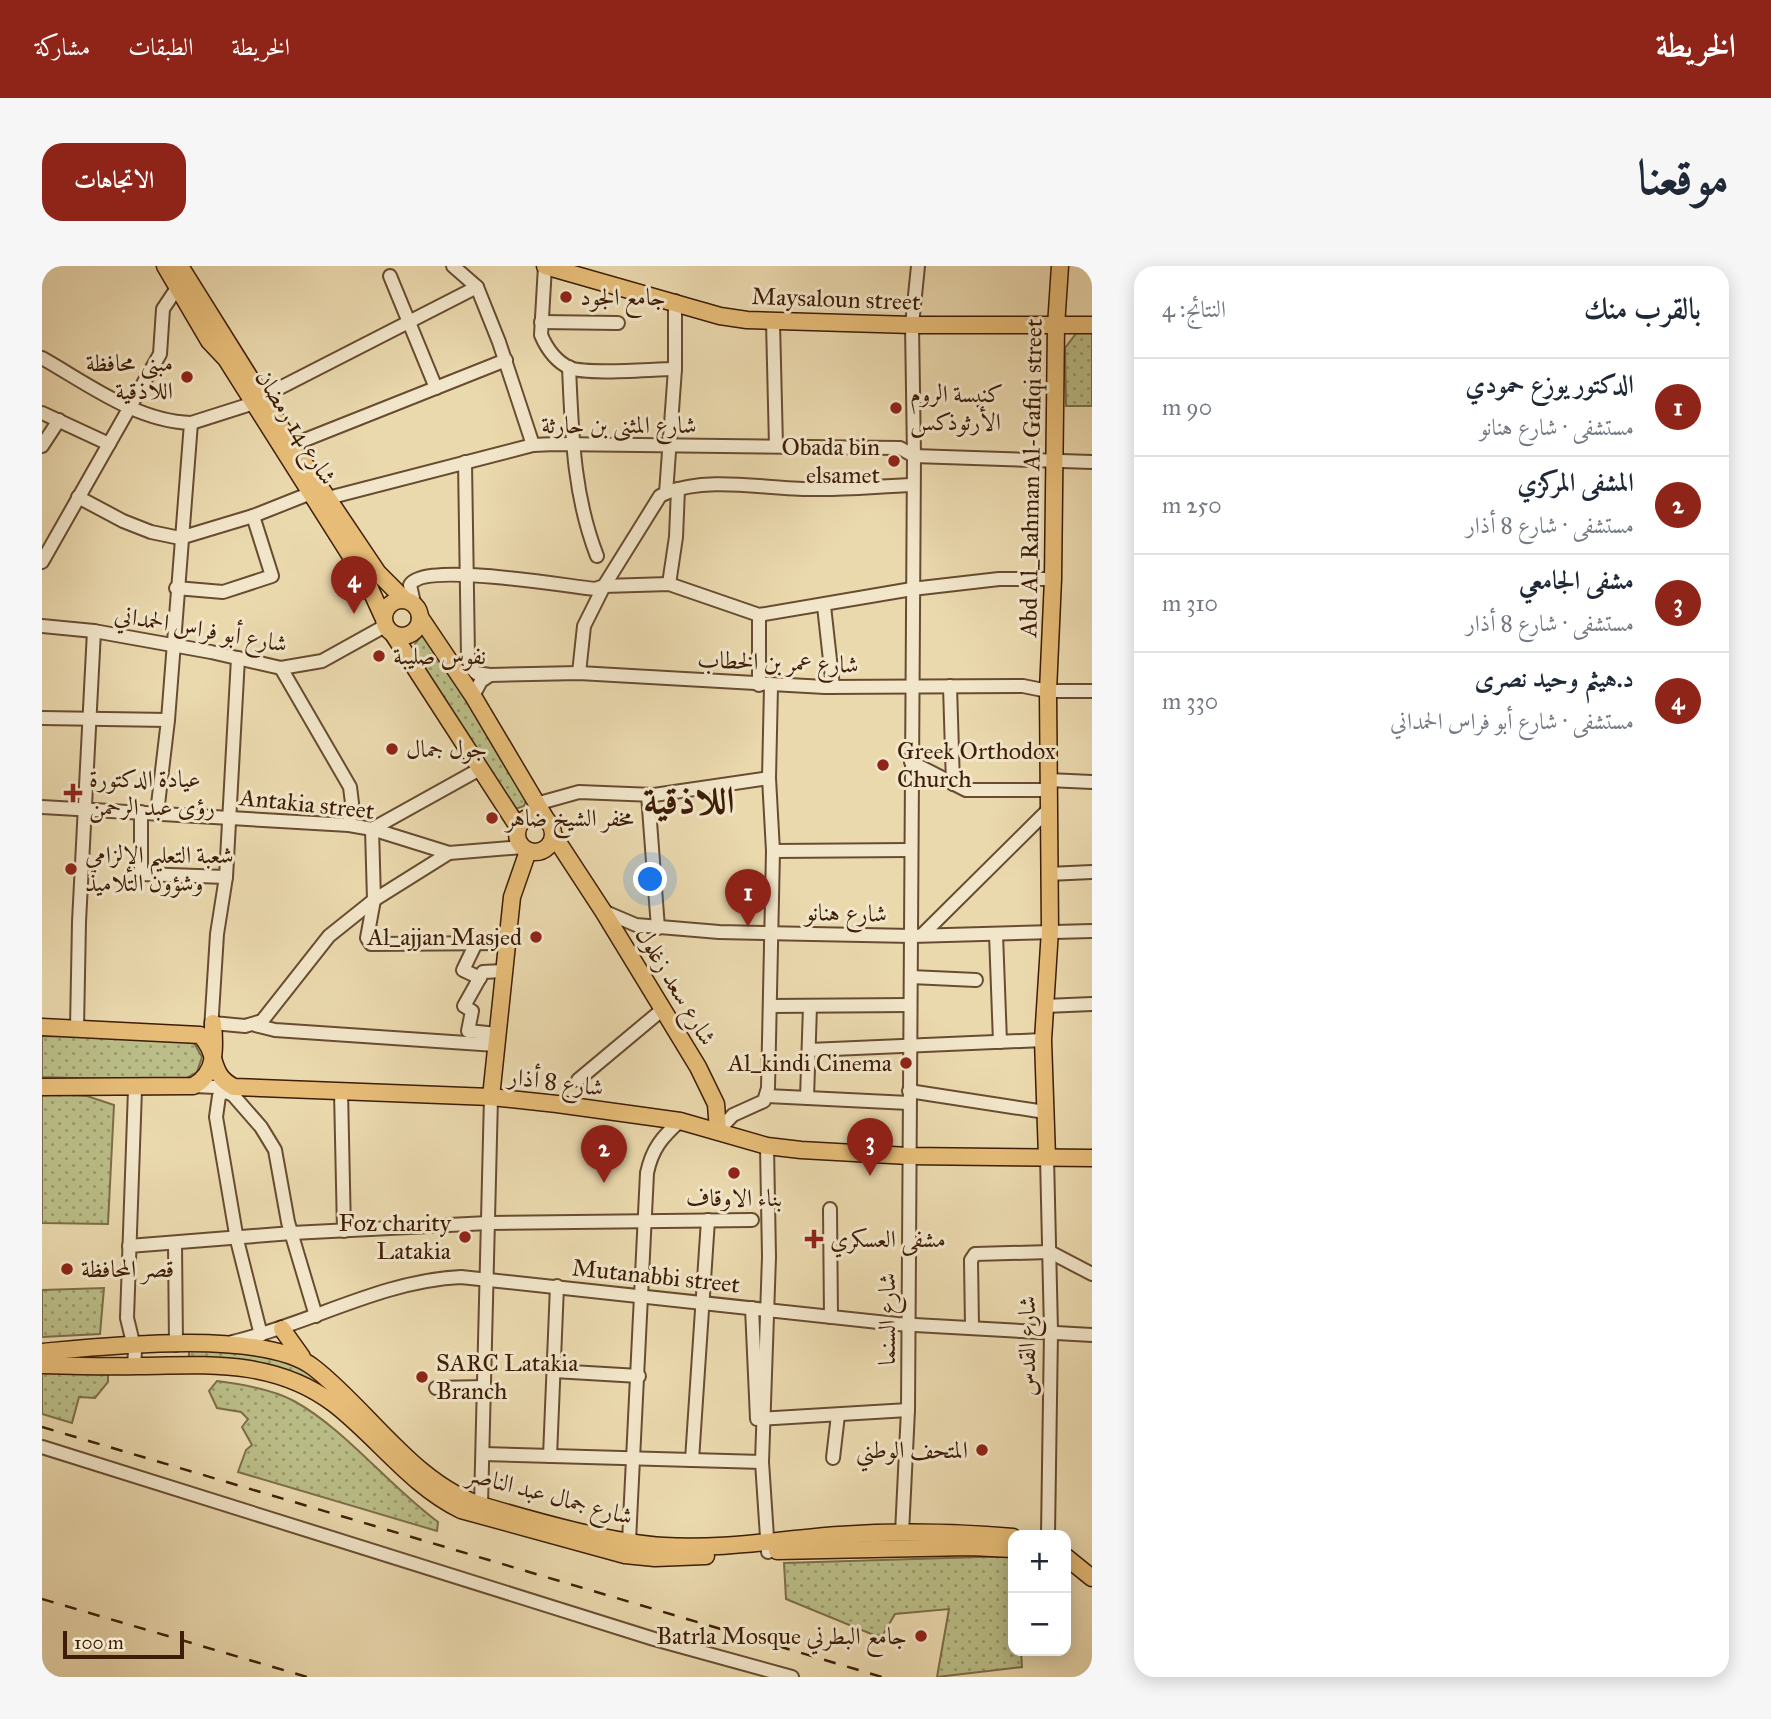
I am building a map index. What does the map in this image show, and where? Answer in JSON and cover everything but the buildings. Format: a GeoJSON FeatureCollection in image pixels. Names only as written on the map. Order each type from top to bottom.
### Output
{"type":"FeatureCollection","features":[{"type":"Feature","properties":{"kind":"main road"},"geometry":{"type":"LineString","coordinates":[[162,266],[202,339],[230,355]]}},
{"type":"Feature","properties":{"kind":"main road","name":"شارع 14 رمضان"},"geometry":{"type":"LineString","coordinates":[[162,266],[230,355],[378,573],[412,607]]}},
{"type":"Feature","properties":{"kind":"main road","name":"شارع 14 رمضان"},"geometry":{"type":"LineString","coordinates":[[180,266],[213,335]]}},
{"type":"Feature","properties":{"kind":"main road"},"geometry":{"type":"LineString","coordinates":[[188,266],[223,324],[230,355]]}},
{"type":"Feature","properties":{"kind":"main road","name":"Maysaloun street"},"geometry":{"type":"LineString","coordinates":[[545,266],[720,316],[773,322],[1092,325]]}},
{"type":"Feature","properties":{"kind":"main road","name":"Abd Al_Rahman Al-Gafiqi street"},"geometry":{"type":"LineString","coordinates":[[1048,691],[1053,579],[1056,326],[1060,266]]}},
{"type":"Feature","properties":{"kind":"main road","name":"شارع 14 رمضان"},"geometry":{"type":"LineString","coordinates":[[259,399],[311,493],[374,594],[387,626]]}},
{"type":"Feature","properties":{"kind":"main road"},"geometry":{"type":"LineString","coordinates":[[392,602],[412,607],[473,696],[536,804],[552,826],[554,836],[541,851],[525,849],[518,841],[518,827],[387,626],[392,602]]}},
{"type":"Feature","properties":{"kind":"main road"},"geometry":{"type":"LineString","coordinates":[[387,626],[412,634],[412,607]]}},
{"type":"Feature","properties":{"kind":"main road"},"geometry":{"type":"LineString","coordinates":[[1047,1157],[1043,1040],[1050,930],[1048,691]]}},
{"type":"Feature","properties":{"kind":"main road"},"geometry":{"type":"LineString","coordinates":[[518,827],[533,816],[546,819]]}},
{"type":"Feature","properties":{"kind":"main road","name":"شارع سعد زغلول"},"geometry":{"type":"LineString","coordinates":[[554,836],[663,1009],[716,1104],[718,1131]]}},
{"type":"Feature","properties":{"kind":"main road"},"geometry":{"type":"LineString","coordinates":[[491,1097],[512,897],[525,849]]}},
{"type":"Feature","properties":{"kind":"main road"},"geometry":{"type":"LineString","coordinates":[[42,1087],[135,1089],[193,1086],[208,1076],[213,1057],[213,1023]]}},
{"type":"Feature","properties":{"kind":"main road"},"geometry":{"type":"LineString","coordinates":[[42,1027],[200,1035],[208,1043],[219,1077],[229,1089]]}},
{"type":"Feature","properties":{"kind":"main road","name":"شارع 8 أذار"},"geometry":{"type":"LineString","coordinates":[[229,1089],[491,1097],[680,1121],[767,1146],[909,1156],[1092,1158]]}},
{"type":"Feature","properties":{"kind":"main road"},"geometry":{"type":"LineString","coordinates":[[282,1329],[293,1347],[312,1366]]}},
{"type":"Feature","properties":{"kind":"main road","name":"شارع جمال عبد الناصر"},"geometry":{"type":"LineString","coordinates":[[42,1352],[225,1344],[274,1349],[312,1366],[445,1489],[481,1505],[629,1541],[664,1546],[767,1547]]}},
{"type":"Feature","properties":{"kind":"main road","name":"شارع جمال عبد الناصر"},"geometry":{"type":"LineString","coordinates":[[42,1365],[247,1366],[293,1380],[334,1404],[442,1501],[481,1517],[625,1555],[655,1558],[902,1534],[971,1540],[1008,1548]]}},
{"type":"Feature","properties":{"kind":"main road","name":"شارع جمال عبد الناصر"},"geometry":{"type":"LineString","coordinates":[[838,1542],[1008,1537]]}},
{"type":"Feature","properties":{"kind":"main road"},"geometry":{"type":"LineString","coordinates":[[1071,1561],[1092,1578]]}},
{"type":"Feature","properties":{"kind":"main road"},"geometry":{"type":"LineString","coordinates":[[1071,1575],[1092,1591]]}},
{"type":"Feature","properties":{"kind":"street"},"geometry":{"type":"LineString","coordinates":[[453,266],[477,287],[506,360],[533,445]]}},
{"type":"Feature","properties":{"kind":"street"},"geometry":{"type":"LineString","coordinates":[[545,266],[541,322],[546,345],[569,367],[676,369]]}},
{"type":"Feature","properties":{"kind":"street","name":"شارع السنما"},"geometry":{"type":"LineString","coordinates":[[902,1534],[908,1410],[911,977],[917,935],[910,850],[914,456],[912,325],[918,266]]}},
{"type":"Feature","properties":{"kind":"street"},"geometry":{"type":"LineString","coordinates":[[390,276],[436,388]]}},
{"type":"Feature","properties":{"kind":"street"},"geometry":{"type":"LineString","coordinates":[[42,358],[130,408],[191,423],[259,399],[477,287]]}},
{"type":"Feature","properties":{"kind":"street"},"geometry":{"type":"LineString","coordinates":[[42,562],[160,354],[163,309],[175,292]]}},
{"type":"Feature","properties":{"kind":"street"},"geometry":{"type":"LineString","coordinates":[[669,584],[676,537],[671,446],[676,369],[675,301]]}},
{"type":"Feature","properties":{"kind":"street"},"geometry":{"type":"LineString","coordinates":[[541,322],[618,323]]}},
{"type":"Feature","properties":{"kind":"street"},"geometry":{"type":"LineString","coordinates":[[773,322],[776,446]]}},
{"type":"Feature","properties":{"kind":"street"},"geometry":{"type":"LineString","coordinates":[[292,445],[506,360]]}},
{"type":"Feature","properties":{"kind":"street"},"geometry":{"type":"LineString","coordinates":[[569,367],[572,444],[578,494],[597,556]]}},
{"type":"Feature","properties":{"kind":"street"},"geometry":{"type":"LineString","coordinates":[[42,413],[109,444]]}},
{"type":"Feature","properties":{"kind":"street"},"geometry":{"type":"LineString","coordinates":[[42,446],[59,420]]}},
{"type":"Feature","properties":{"kind":"street"},"geometry":{"type":"LineString","coordinates":[[157,813],[168,719],[176,588],[191,423]]}},
{"type":"Feature","properties":{"kind":"street","name":"شارع المثنى بن حارثة"},"geometry":{"type":"LineString","coordinates":[[328,498],[533,445],[900,449],[914,456],[1092,461]]}},
{"type":"Feature","properties":{"kind":"street"},"geometry":{"type":"LineString","coordinates":[[465,462],[470,666],[476,673],[490,675]]}},
{"type":"Feature","properties":{"kind":"street"},"geometry":{"type":"LineString","coordinates":[[579,674],[581,635],[604,586],[660,496],[672,491],[722,486],[814,489],[913,485]]}},
{"type":"Feature","properties":{"kind":"street"},"geometry":{"type":"LineString","coordinates":[[78,497],[141,528],[180,538],[253,516],[311,493]]}},
{"type":"Feature","properties":{"kind":"street"},"geometry":{"type":"LineString","coordinates":[[176,588],[223,592],[272,576],[253,516]]}},
{"type":"Feature","properties":{"kind":"street"},"geometry":{"type":"LineString","coordinates":[[412,607],[410,585],[419,577],[467,575],[595,589],[604,586],[669,584],[759,615],[912,589],[999,579],[1053,579]]}},
{"type":"Feature","properties":{"kind":"street"},"geometry":{"type":"LineString","coordinates":[[824,606],[833,687]]}},
{"type":"Feature","properties":{"kind":"street"},"geometry":{"type":"LineString","coordinates":[[718,1131],[733,1115],[760,1104],[767,1097],[773,851],[759,615]]}},
{"type":"Feature","properties":{"kind":"street","name":"شارع أبو فراس الحمداني"},"geometry":{"type":"LineString","coordinates":[[42,626],[94,631],[281,668],[322,661],[387,626]]}},
{"type":"Feature","properties":{"kind":"street"},"geometry":{"type":"LineString","coordinates":[[77,1028],[94,631]]}},
{"type":"Feature","properties":{"kind":"street"},"geometry":{"type":"LineString","coordinates":[[200,1035],[210,1030],[213,1023],[217,934],[226,877],[238,658]]}},
{"type":"Feature","properties":{"kind":"street"},"geometry":{"type":"LineString","coordinates":[[281,668],[350,787],[352,803],[349,825]]}},
{"type":"Feature","properties":{"kind":"street","name":"شارع عمر بن الخطاب"},"geometry":{"type":"LineString","coordinates":[[490,675],[579,674],[765,685],[1023,686],[1048,691],[1092,691]]}},
{"type":"Feature","properties":{"kind":"street"},"geometry":{"type":"LineString","coordinates":[[473,696],[481,681],[490,675]]}},
{"type":"Feature","properties":{"kind":"street"},"geometry":{"type":"LineString","coordinates":[[950,686],[953,784]]}},
{"type":"Feature","properties":{"kind":"street"},"geometry":{"type":"LineString","coordinates":[[42,718],[89,721],[168,719]]}},
{"type":"Feature","properties":{"kind":"street"},"geometry":{"type":"LineString","coordinates":[[911,762],[966,790],[1092,782]]}},
{"type":"Feature","properties":{"kind":"street"},"geometry":{"type":"LineString","coordinates":[[480,769],[372,829],[374,900],[368,938],[371,944],[506,943]]}},
{"type":"Feature","properties":{"kind":"street"},"geometry":{"type":"LineString","coordinates":[[536,804],[579,792],[649,795],[769,778]]}},
{"type":"Feature","properties":{"kind":"street"},"geometry":{"type":"LineString","coordinates":[[649,795],[658,928]]}},
{"type":"Feature","properties":{"kind":"street","name":"Antakia street"},"geometry":{"type":"LineString","coordinates":[[42,807],[349,825],[372,829],[449,853],[525,849]]}},
{"type":"Feature","properties":{"kind":"street"},"geometry":{"type":"LineString","coordinates":[[917,935],[1048,810]]}},
{"type":"Feature","properties":{"kind":"street"},"geometry":{"type":"LineString","coordinates":[[141,812],[141,874],[226,877]]}},
{"type":"Feature","properties":{"kind":"street"},"geometry":{"type":"LineString","coordinates":[[773,851],[910,850]]}},
{"type":"Feature","properties":{"kind":"street"},"geometry":{"type":"LineString","coordinates":[[254,1025],[277,1005],[329,936],[374,900],[449,853]]}},
{"type":"Feature","properties":{"kind":"street"},"geometry":{"type":"LineString","coordinates":[[1048,874],[1092,872]]}},
{"type":"Feature","properties":{"kind":"street","name":"شارع هنانو"},"geometry":{"type":"LineString","coordinates":[[603,911],[620,920],[658,928],[771,933],[917,935],[1092,931]]}},
{"type":"Feature","properties":{"kind":"street"},"geometry":{"type":"LineString","coordinates":[[996,934],[1000,1042]]}},
{"type":"Feature","properties":{"kind":"street"},"geometry":{"type":"LineString","coordinates":[[476,943],[463,970],[480,978]]}},
{"type":"Feature","properties":{"kind":"street"},"geometry":{"type":"LineString","coordinates":[[497,1040],[468,1031],[472,1011],[464,1006],[483,972],[503,971]]}},
{"type":"Feature","properties":{"kind":"street"},"geometry":{"type":"LineString","coordinates":[[911,977],[976,980]]}},
{"type":"Feature","properties":{"kind":"street"},"geometry":{"type":"LineString","coordinates":[[1045,1006],[1092,1004]]}},
{"type":"Feature","properties":{"kind":"street"},"geometry":{"type":"LineString","coordinates":[[770,1006],[911,1005]]}},
{"type":"Feature","properties":{"kind":"street"},"geometry":{"type":"LineString","coordinates":[[807,1098],[810,1006]]}},
{"type":"Feature","properties":{"kind":"street"},"geometry":{"type":"LineString","coordinates":[[578,1080],[663,1009]]}},
{"type":"Feature","properties":{"kind":"street"},"geometry":{"type":"LineString","coordinates":[[213,1023],[254,1025],[275,1030],[497,1040]]}},
{"type":"Feature","properties":{"kind":"street"},"geometry":{"type":"LineString","coordinates":[[809,1050],[1043,1040]]}},
{"type":"Feature","properties":{"kind":"street"},"geometry":{"type":"LineString","coordinates":[[193,1086],[229,1089],[248,1110],[275,1150],[292,1233],[316,1316]]}},
{"type":"Feature","properties":{"kind":"street"},"geometry":{"type":"LineString","coordinates":[[134,1366],[134,1346],[127,1318],[135,1089]]}},
{"type":"Feature","properties":{"kind":"street"},"geometry":{"type":"LineString","coordinates":[[229,1089],[219,1096],[216,1117],[237,1240],[261,1335]]}},
{"type":"Feature","properties":{"kind":"street"},"geometry":{"type":"LineString","coordinates":[[341,1091],[344,1230]]}},
{"type":"Feature","properties":{"kind":"street"},"geometry":{"type":"LineString","coordinates":[[481,1505],[491,1097]]}},
{"type":"Feature","properties":{"kind":"street"},"geometry":{"type":"LineString","coordinates":[[767,1097],[909,1097],[1045,1112]]}},
{"type":"Feature","properties":{"kind":"street"},"geometry":{"type":"LineString","coordinates":[[629,1541],[651,1155],[663,1136],[680,1121]]}},
{"type":"Feature","properties":{"kind":"street"},"geometry":{"type":"LineString","coordinates":[[767,1146],[769,1257],[762,1462],[767,1547]]}},
{"type":"Feature","properties":{"kind":"street","name":"شارع القدس"},"geometry":{"type":"LineString","coordinates":[[1047,1157],[1051,1331],[1048,1530]]}},
{"type":"Feature","properties":{"kind":"street"},"geometry":{"type":"LineString","coordinates":[[830,1209],[831,1317]]}},
{"type":"Feature","properties":{"kind":"street"},"geometry":{"type":"LineString","coordinates":[[692,1460],[708,1220]]}},
{"type":"Feature","properties":{"kind":"street"},"geometry":{"type":"LineString","coordinates":[[130,1246],[237,1240],[292,1233],[488,1223],[752,1220]]}},
{"type":"Feature","properties":{"kind":"street"},"geometry":{"type":"LineString","coordinates":[[175,1243],[176,1345]]}},
{"type":"Feature","properties":{"kind":"street"},"geometry":{"type":"LineString","coordinates":[[972,1326],[972,1256],[980,1253],[1049,1252],[1092,1274]]}},
{"type":"Feature","properties":{"kind":"street","name":"Mutanabbi street"},"geometry":{"type":"LineString","coordinates":[[225,1344],[282,1329],[386,1289],[427,1279],[461,1277],[831,1317],[1092,1335]]}},
{"type":"Feature","properties":{"kind":"street"},"geometry":{"type":"LineString","coordinates":[[550,1456],[557,1286]]}},
{"type":"Feature","properties":{"kind":"street"},"geometry":{"type":"LineString","coordinates":[[752,1308],[757,1419],[908,1410]]}},
{"type":"Feature","properties":{"kind":"street"},"geometry":{"type":"LineString","coordinates":[[116,1366],[116,1347],[127,1318]]}},
{"type":"Feature","properties":{"kind":"street"},"geometry":{"type":"LineString","coordinates":[[554,1371],[639,1376]]}},
{"type":"Feature","properties":{"kind":"street"},"geometry":{"type":"LineString","coordinates":[[436,1388],[485,1387]]}},
{"type":"Feature","properties":{"kind":"street"},"geometry":{"type":"LineString","coordinates":[[833,1458],[838,1415]]}},
{"type":"Feature","properties":{"kind":"street"},"geometry":{"type":"LineString","coordinates":[[42,1447],[654,1639],[792,1677]]}},
{"type":"Feature","properties":{"kind":"street"},"geometry":{"type":"LineString","coordinates":[[483,1454],[762,1462]]}},
{"type":"Feature","properties":{"kind":"green space"},"geometry":{"type":"Polygon","coordinates":[[[1092,330],[1092,406],[1066,406],[1065,348],[1078,331],[1092,330]]]}},
{"type":"Feature","properties":{"kind":"green space"},"geometry":{"type":"Polygon","coordinates":[[[421,636],[434,638],[528,795],[524,806],[512,810],[416,656],[415,644],[421,636]]]}},
{"type":"Feature","properties":{"kind":"green space"},"geometry":{"type":"Polygon","coordinates":[[[42,1036],[181,1037],[194,1043],[202,1057],[197,1072],[181,1081],[42,1077],[42,1036]]]}},
{"type":"Feature","properties":{"kind":"green space"},"geometry":{"type":"Polygon","coordinates":[[[42,1093],[87,1096],[114,1105],[108,1224],[42,1223],[42,1093]]]}},
{"type":"Feature","properties":{"kind":"green space"},"geometry":{"type":"Polygon","coordinates":[[[104,1288],[100,1334],[42,1337],[42,1290],[104,1288]]]}},
{"type":"Feature","properties":{"kind":"green space"},"geometry":{"type":"Polygon","coordinates":[[[189,1351],[277,1354],[322,1380],[352,1410],[310,1382],[189,1360],[189,1351]]]}},
{"type":"Feature","properties":{"kind":"green space"},"geometry":{"type":"Polygon","coordinates":[[[42,1371],[108,1372],[108,1382],[95,1398],[79,1397],[72,1423],[42,1414],[42,1371]]]}},
{"type":"Feature","properties":{"kind":"green space"},"geometry":{"type":"Polygon","coordinates":[[[217,1381],[276,1393],[313,1413],[438,1522],[437,1531],[238,1472],[246,1450],[252,1445],[242,1427],[248,1419],[241,1412],[217,1408],[209,1391],[217,1381]]]}},
{"type":"Feature","properties":{"kind":"green space"},"geometry":{"type":"Polygon","coordinates":[[[1008,1556],[1008,1656],[1021,1656],[1022,1667],[937,1677],[949,1609],[895,1614],[881,1638],[786,1599],[784,1563],[1008,1556]]]}},
{"type":"Feature","properties":{"kind":"railway"},"geometry":{"type":"LineString","coordinates":[[42,1427],[882,1677]]}},
{"type":"Feature","properties":{"kind":"railway"},"geometry":{"type":"LineString","coordinates":[[42,1599],[307,1677]]}},
{"type":"Feature","properties":{"kind":"place","name":"جامع الجود"},"geometry":{"type":"Point","coordinates":[566,297]}},
{"type":"Feature","properties":{"kind":"place","name":"مبنى محافظة اللاذقية"},"geometry":{"type":"Point","coordinates":[187,377]}},
{"type":"Feature","properties":{"kind":"place","name":"كنيسة الروم الأرثوذكس"},"geometry":{"type":"Point","coordinates":[896,408]}},
{"type":"Feature","properties":{"kind":"place","name":"Obada bin elsamet"},"geometry":{"type":"Point","coordinates":[894,461]}},
{"type":"Feature","properties":{"kind":"place","name":"د.هيثم وحيد نصرى"},"geometry":{"type":"Point","coordinates":[354,614]}},
{"type":"Feature","properties":{"kind":"place","name":"نفوس صليبة"},"geometry":{"type":"Point","coordinates":[379,656]}},
{"type":"Feature","properties":{"kind":"place","name":"جول جمال"},"geometry":{"type":"Point","coordinates":[392,749]}},
{"type":"Feature","properties":{"kind":"place","name":"Greek Orthodox Church"},"geometry":{"type":"Point","coordinates":[883,765]}},
{"type":"Feature","properties":{"kind":"place","name":"عيادة الدكتورة رؤى عبد الرحمن"},"geometry":{"type":"Point","coordinates":[73,793]}},
{"type":"Feature","properties":{"kind":"place","name":"مخفر الشيخ ضاهر"},"geometry":{"type":"Point","coordinates":[492,818]}},
{"type":"Feature","properties":{"kind":"place","name":"شعبة التعليم الإلزامي وشؤون التلاميذ"},"geometry":{"type":"Point","coordinates":[71,869]}},
{"type":"Feature","properties":{"kind":"place","name":"الدكتور يوزع حمودي"},"geometry":{"type":"Point","coordinates":[748,927]}},
{"type":"Feature","properties":{"kind":"place","name":"Al_ajjan Masjed"},"geometry":{"type":"Point","coordinates":[536,937]}},
{"type":"Feature","properties":{"kind":"place","name":"Al_kindi Cinema"},"geometry":{"type":"Point","coordinates":[906,1063]}},
{"type":"Feature","properties":{"kind":"place","name":"بناء الاوقاف"},"geometry":{"type":"Point","coordinates":[734,1173]}},
{"type":"Feature","properties":{"kind":"place","name":"مشفى الجامعي"},"geometry":{"type":"Point","coordinates":[870,1176]}},
{"type":"Feature","properties":{"kind":"place","name":"المشفى المركزي"},"geometry":{"type":"Point","coordinates":[604,1183]}},
{"type":"Feature","properties":{"kind":"place","name":"Foz charity Latakia"},"geometry":{"type":"Point","coordinates":[465,1237]}},
{"type":"Feature","properties":{"kind":"place","name":"مشفى العسكري"},"geometry":{"type":"Point","coordinates":[814,1239]}},
{"type":"Feature","properties":{"kind":"place","name":"قصر المحافظة"},"geometry":{"type":"Point","coordinates":[67,1269]}},
{"type":"Feature","properties":{"kind":"place","name":"SARC Latakia Branch"},"geometry":{"type":"Point","coordinates":[422,1377]}},
{"type":"Feature","properties":{"kind":"place","name":"المتحف الوطني"},"geometry":{"type":"Point","coordinates":[982,1450]}},
{"type":"Feature","properties":{"kind":"place","name":"Batrla Mosque جامع البطرني"},"geometry":{"type":"Point","coordinates":[921,1636]}},
{"type":"Feature","properties":{"kind":"district","name":"اللاذقية"},"geometry":{"type":"Point","coordinates":[689,800]}}]}
